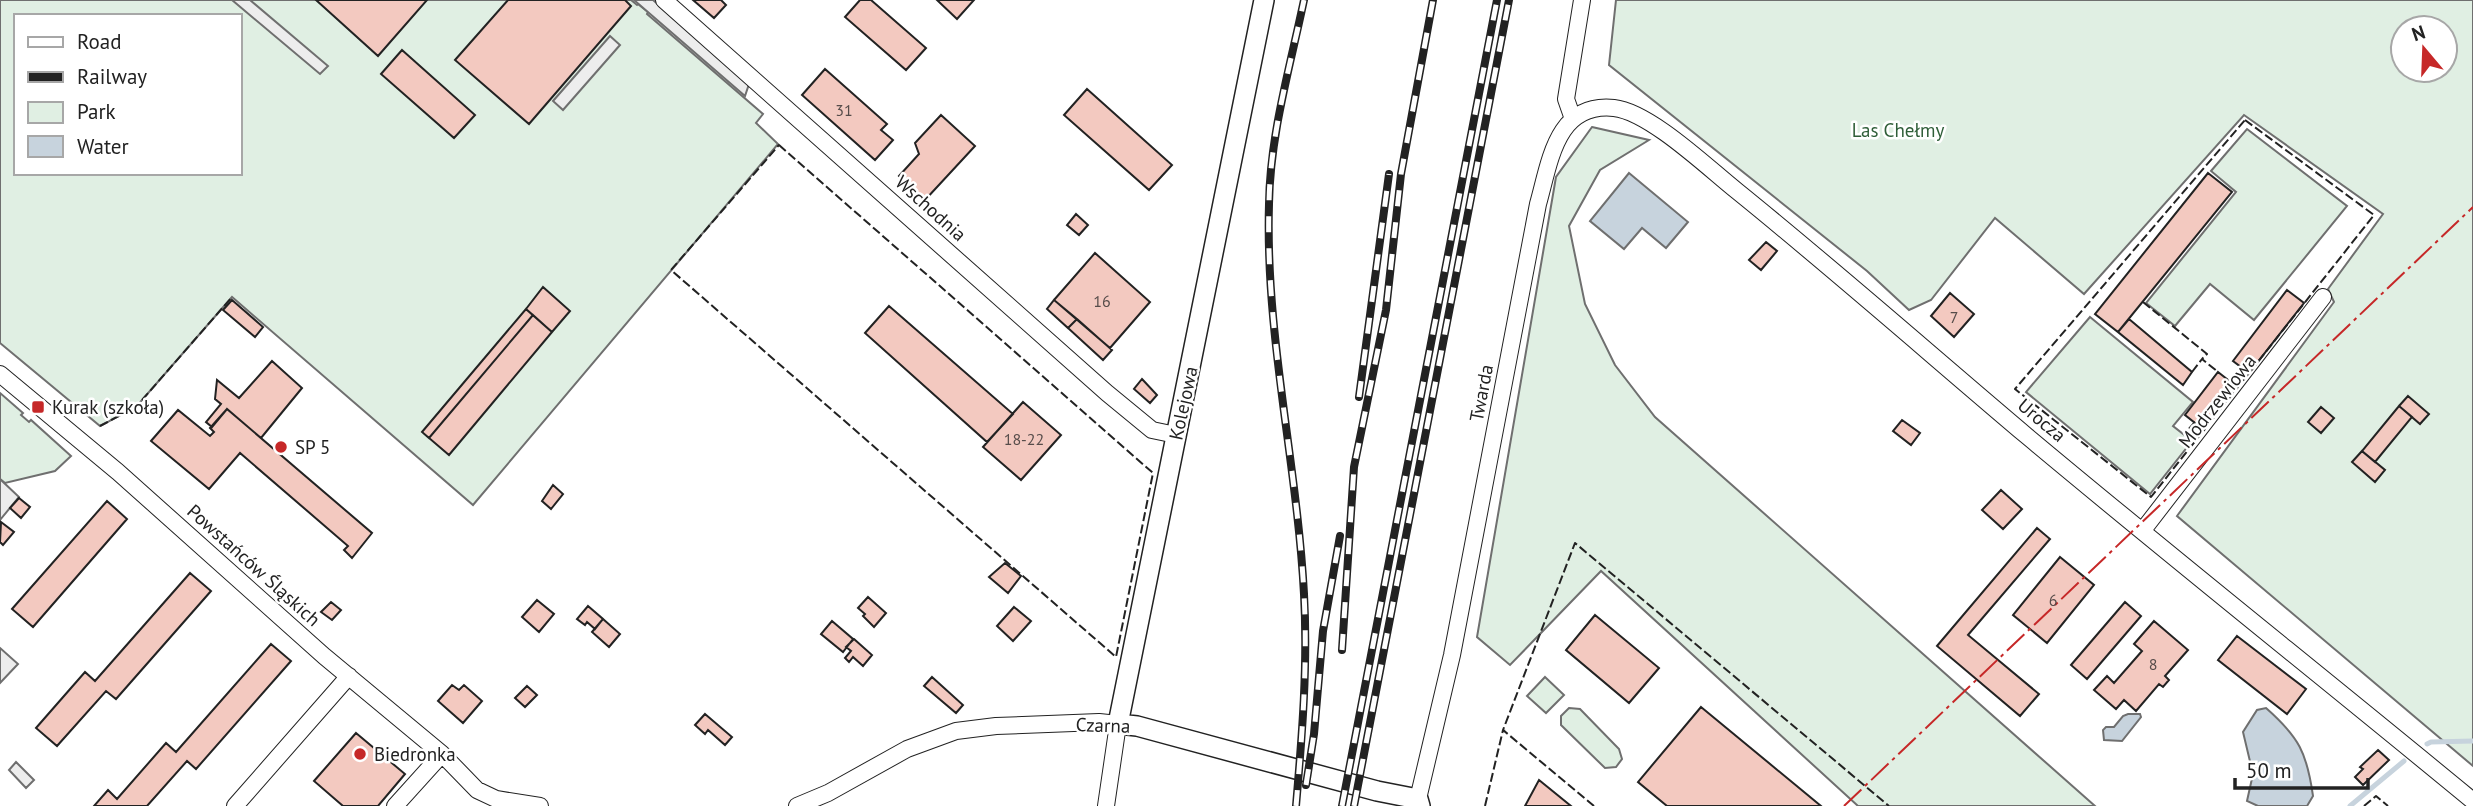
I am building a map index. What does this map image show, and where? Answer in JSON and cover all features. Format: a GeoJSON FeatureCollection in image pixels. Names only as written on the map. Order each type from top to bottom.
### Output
{"type":"FeatureCollection","features":[{"type":"Feature","properties":{"kind":"street","name":"Wschodnia"},"geometry":{"type":"LineString","coordinates":[[664,0],[1107,393],[1152,430],[1176,435]]}},
{"type":"Feature","properties":{"kind":"street","name":"Kolejowa"},"geometry":{"type":"LineString","coordinates":[[1106,806],[1118,724],[1264,0]]}},
{"type":"Feature","properties":{"kind":"street"},"geometry":{"type":"LineString","coordinates":[[1573,119],[1566,99],[1582,0]]}},
{"type":"Feature","properties":{"kind":"street","name":"Urocza"},"geometry":{"type":"LineString","coordinates":[[1573,119],[1594,110],[1615,108],[1630,111],[1647,121],[1846,280],[2024,433],[2473,801]]}},
{"type":"Feature","properties":{"kind":"street","name":"Twarda"},"geometry":{"type":"LineString","coordinates":[[1419,803],[1454,642],[1538,204],[1559,134],[1564,125],[1573,119]]}},
{"type":"Feature","properties":{"kind":"street","name":"Modrzewiowa"},"geometry":{"type":"LineString","coordinates":[[2143,530],[2323,297]]}},
{"type":"Feature","properties":{"kind":"street","name":"Powstańców Śląskich"},"geometry":{"type":"LineString","coordinates":[[0,374],[118,472],[349,676]]}},
{"type":"Feature","properties":{"kind":"street"},"geometry":{"type":"LineString","coordinates":[[235,806],[349,676],[442,754],[477,790],[496,799],[540,806]]}},
{"type":"Feature","properties":{"kind":"street","name":"Czarna"},"geometry":{"type":"LineString","coordinates":[[797,806],[828,793],[907,749],[956,731],[996,726],[1099,722],[1137,726],[1419,803]]}},
{"type":"Feature","properties":{"kind":"street"},"geometry":{"type":"LineString","coordinates":[[395,806],[442,754]]}},
{"type":"Feature","properties":{"kind":"green space"},"geometry":{"type":"Polygon","coordinates":[[[0,0],[631,0],[763,114],[756,123],[778,144],[473,505],[232,297],[136,407],[100,426],[0,343],[0,0]]]}},
{"type":"Feature","properties":{"kind":"green space","name":"Las Chełmy"},"geometry":{"type":"Polygon","coordinates":[[[1616,0],[2473,0],[2473,766],[2177,516],[2334,302],[2328,289],[2383,214],[2244,115],[2084,294],[1995,218],[1931,300],[1909,310],[1867,271],[1609,65],[1616,0]]]}},
{"type":"Feature","properties":{"kind":"green space"},"geometry":{"type":"Polygon","coordinates":[[[1592,127],[1649,140],[1600,170],[1569,226],[1585,304],[1615,365],[1655,417],[2095,806],[1858,806],[1601,571],[1510,665],[1477,637],[1556,177],[1592,127]]]}},
{"type":"Feature","properties":{"kind":"green space"},"geometry":{"type":"Polygon","coordinates":[[[2247,129],[2347,206],[2254,320],[2210,284],[2175,326],[2146,303],[2236,192],[2211,171],[2247,129]]]}},
{"type":"Feature","properties":{"kind":"green space"},"geometry":{"type":"Polygon","coordinates":[[[2090,317],[2193,402],[2173,426],[2192,441],[2150,494],[2026,392],[2090,317]]]}},
{"type":"Feature","properties":{"kind":"green space"},"geometry":{"type":"Polygon","coordinates":[[[0,393],[23,413],[21,415],[29,422],[31,420],[71,456],[55,471],[5,483],[0,479],[0,393]]]}},
{"type":"Feature","properties":{"kind":"green space"},"geometry":{"type":"Polygon","coordinates":[[[1545,677],[1564,695],[1546,713],[1527,696],[1545,677]]]}},
{"type":"Feature","properties":{"kind":"green space"},"geometry":{"type":"Polygon","coordinates":[[[1569,708],[1580,709],[1619,749],[1622,759],[1616,767],[1605,768],[1561,725],[1561,716],[1569,708]]]}},
{"type":"Feature","properties":{"kind":"shaded area"},"geometry":{"type":"Polygon","coordinates":[[[232,0],[250,0],[328,66],[320,74],[232,0]]]}},
{"type":"Feature","properties":{"kind":"shaded area"},"geometry":{"type":"Polygon","coordinates":[[[634,0],[653,0],[749,84],[745,96],[634,0]]]}},
{"type":"Feature","properties":{"kind":"shaded area"},"geometry":{"type":"Polygon","coordinates":[[[610,36],[620,45],[563,110],[553,101],[610,36]]]}},
{"type":"Feature","properties":{"kind":"shaded area"},"geometry":{"type":"Polygon","coordinates":[[[0,479],[19,497],[0,520],[0,479]]]}},
{"type":"Feature","properties":{"kind":"shaded area"},"geometry":{"type":"Polygon","coordinates":[[[0,648],[18,664],[0,683],[0,648]]]}},
{"type":"Feature","properties":{"kind":"shaded area"},"geometry":{"type":"Polygon","coordinates":[[[16,762],[34,780],[26,788],[9,770],[16,762]]]}},
{"type":"Feature","properties":{"kind":"water"},"geometry":{"type":"Polygon","coordinates":[[[1629,173],[1688,222],[1666,248],[1642,228],[1624,249],[1590,221],[1629,173]]]}},
{"type":"Feature","properties":{"kind":"water"},"geometry":{"type":"Polygon","coordinates":[[[2266,708],[2300,747],[2308,768],[2313,796],[2307,806],[2258,806],[2247,801],[2253,774],[2243,732],[2257,710],[2266,708]]]}},
{"type":"Feature","properties":{"kind":"water"},"geometry":{"type":"Polygon","coordinates":[[[2128,714],[2140,714],[2141,717],[2122,741],[2104,740],[2103,730],[2106,727],[2114,727],[2128,714]]]}},
{"type":"Feature","properties":{"kind":"building"},"geometry":{"type":"Polygon","coordinates":[[[316,0],[427,0],[378,56],[316,0]]]}},
{"type":"Feature","properties":{"kind":"building"},"geometry":{"type":"Polygon","coordinates":[[[508,0],[625,0],[631,6],[529,124],[455,60],[508,0]]]}},
{"type":"Feature","properties":{"kind":"building"},"geometry":{"type":"Polygon","coordinates":[[[693,0],[721,0],[726,5],[714,18],[693,0]]]}},
{"type":"Feature","properties":{"kind":"building"},"geometry":{"type":"Polygon","coordinates":[[[860,0],[871,0],[926,48],[906,70],[845,17],[860,0]]]}},
{"type":"Feature","properties":{"kind":"building"},"geometry":{"type":"Polygon","coordinates":[[[937,0],[974,0],[957,19],[937,0]]]}},
{"type":"Feature","properties":{"kind":"building"},"geometry":{"type":"Polygon","coordinates":[[[402,50],[475,115],[454,138],[381,74],[402,50]]]}},
{"type":"Feature","properties":{"kind":"building"},"geometry":{"type":"Polygon","coordinates":[[[825,69],[887,124],[881,130],[893,140],[875,160],[802,95],[825,69]]]}},
{"type":"Feature","properties":{"kind":"building"},"geometry":{"type":"Polygon","coordinates":[[[1087,89],[1172,165],[1149,190],[1064,115],[1087,89]]]}},
{"type":"Feature","properties":{"kind":"building"},"geometry":{"type":"Polygon","coordinates":[[[941,115],[975,146],[925,200],[899,176],[919,154],[915,143],[941,115]]]}},
{"type":"Feature","properties":{"kind":"building"},"geometry":{"type":"Polygon","coordinates":[[[2208,173],[2232,192],[2118,332],[2095,314],[2208,173]]]}},
{"type":"Feature","properties":{"kind":"building"},"geometry":{"type":"Polygon","coordinates":[[[1076,214],[1088,225],[1079,235],[1067,225],[1076,214]]]}},
{"type":"Feature","properties":{"kind":"building"},"geometry":{"type":"Polygon","coordinates":[[[1766,242],[1777,251],[1761,270],[1749,260],[1766,242]]]}},
{"type":"Feature","properties":{"kind":"building"},"geometry":{"type":"Polygon","coordinates":[[[1095,253],[1150,302],[1110,348],[1054,300],[1095,253]]]}},
{"type":"Feature","properties":{"kind":"building"},"geometry":{"type":"Polygon","coordinates":[[[543,287],[570,311],[552,332],[526,309],[543,287]]]}},
{"type":"Feature","properties":{"kind":"building"},"geometry":{"type":"Polygon","coordinates":[[[2287,290],[2304,303],[2249,373],[2233,361],[2287,290]]]}},
{"type":"Feature","properties":{"kind":"building"},"geometry":{"type":"Polygon","coordinates":[[[1950,293],[1974,314],[1954,337],[1931,316],[1950,293]]]}},
{"type":"Feature","properties":{"kind":"building"},"geometry":{"type":"Polygon","coordinates":[[[232,300],[263,327],[255,337],[223,310],[232,300]]]}},
{"type":"Feature","properties":{"kind":"building"},"geometry":{"type":"Polygon","coordinates":[[[1054,300],[1077,319],[1068,328],[1047,309],[1054,300]]]}},
{"type":"Feature","properties":{"kind":"building"},"geometry":{"type":"Polygon","coordinates":[[[889,306],[1013,414],[987,442],[865,333],[889,306]]]}},
{"type":"Feature","properties":{"kind":"building"},"geometry":{"type":"Polygon","coordinates":[[[526,309],[533,315],[429,438],[422,432],[526,309]]]}},
{"type":"Feature","properties":{"kind":"building"},"geometry":{"type":"Polygon","coordinates":[[[533,315],[552,332],[449,455],[429,438],[533,315]]]}},
{"type":"Feature","properties":{"kind":"building"},"geometry":{"type":"Polygon","coordinates":[[[1077,319],[1112,350],[1103,360],[1068,328],[1077,319]]]}},
{"type":"Feature","properties":{"kind":"building"},"geometry":{"type":"Polygon","coordinates":[[[2129,319],[2192,372],[2183,385],[2118,332],[2129,319]]]}},
{"type":"Feature","properties":{"kind":"building"},"geometry":{"type":"Polygon","coordinates":[[[272,361],[302,388],[261,438],[227,409],[212,427],[206,422],[221,404],[215,399],[217,380],[239,398],[272,361]]]}},
{"type":"Feature","properties":{"kind":"building"},"geometry":{"type":"Polygon","coordinates":[[[2218,372],[2237,387],[2204,430],[2185,415],[2218,372]]]}},
{"type":"Feature","properties":{"kind":"building"},"geometry":{"type":"Polygon","coordinates":[[[1142,379],[1157,395],[1150,403],[1134,389],[1142,379]]]}},
{"type":"Feature","properties":{"kind":"building"},"geometry":{"type":"Polygon","coordinates":[[[2408,396],[2429,414],[2420,424],[2399,406],[2408,396]]]}},
{"type":"Feature","properties":{"kind":"building"},"geometry":{"type":"Polygon","coordinates":[[[1023,402],[1061,435],[1021,480],[983,447],[1023,402]]]}},
{"type":"Feature","properties":{"kind":"building"},"geometry":{"type":"Polygon","coordinates":[[[2399,406],[2412,417],[2375,462],[2362,451],[2399,406]]]}},
{"type":"Feature","properties":{"kind":"building"},"geometry":{"type":"Polygon","coordinates":[[[2321,407],[2334,418],[2321,433],[2308,422],[2321,407]]]}},
{"type":"Feature","properties":{"kind":"building"},"geometry":{"type":"Polygon","coordinates":[[[227,409],[372,533],[352,558],[344,550],[348,546],[240,453],[209,489],[151,441],[178,410],[210,436],[214,432],[210,428],[227,409]]]}},
{"type":"Feature","properties":{"kind":"building"},"geometry":{"type":"Polygon","coordinates":[[[1902,420],[1920,433],[1911,445],[1893,431],[1902,420]]]}},
{"type":"Feature","properties":{"kind":"building"},"geometry":{"type":"Polygon","coordinates":[[[2362,451],[2385,470],[2375,482],[2352,462],[2362,451]]]}},
{"type":"Feature","properties":{"kind":"building"},"geometry":{"type":"Polygon","coordinates":[[[553,485],[563,494],[551,509],[542,501],[553,485]]]}},
{"type":"Feature","properties":{"kind":"building"},"geometry":{"type":"Polygon","coordinates":[[[2001,490],[2022,509],[2003,529],[1982,510],[2001,490]]]}},
{"type":"Feature","properties":{"kind":"building"},"geometry":{"type":"Polygon","coordinates":[[[19,498],[30,507],[21,518],[10,508],[19,498]]]}},
{"type":"Feature","properties":{"kind":"building"},"geometry":{"type":"Polygon","coordinates":[[[107,501],[127,519],[33,627],[12,609],[107,501]]]}},
{"type":"Feature","properties":{"kind":"building"},"geometry":{"type":"Polygon","coordinates":[[[1,522],[14,532],[3,545],[0,542],[1,522]]]}},
{"type":"Feature","properties":{"kind":"building"},"geometry":{"type":"Polygon","coordinates":[[[2037,528],[2050,539],[1968,635],[2039,694],[2020,716],[1937,646],[2037,528]]]}},
{"type":"Feature","properties":{"kind":"building"},"geometry":{"type":"Polygon","coordinates":[[[2060,557],[2094,585],[2047,643],[2013,615],[2060,557]]]}},
{"type":"Feature","properties":{"kind":"building"},"geometry":{"type":"Polygon","coordinates":[[[1005,563],[1021,576],[1008,593],[989,577],[1005,563]]]}},
{"type":"Feature","properties":{"kind":"building"},"geometry":{"type":"Polygon","coordinates":[[[190,573],[211,591],[116,699],[106,691],[57,746],[36,728],[85,672],[95,681],[190,573]]]}},
{"type":"Feature","properties":{"kind":"building"},"geometry":{"type":"Polygon","coordinates":[[[868,597],[886,613],[874,627],[858,608],[868,597]]]}},
{"type":"Feature","properties":{"kind":"building"},"geometry":{"type":"Polygon","coordinates":[[[537,600],[554,614],[539,632],[522,617],[537,600]]]}},
{"type":"Feature","properties":{"kind":"building"},"geometry":{"type":"Polygon","coordinates":[[[331,602],[341,610],[332,620],[321,612],[331,602]]]}},
{"type":"Feature","properties":{"kind":"building"},"geometry":{"type":"Polygon","coordinates":[[[2125,602],[2141,616],[2087,679],[2071,665],[2125,602]]]}},
{"type":"Feature","properties":{"kind":"building"},"geometry":{"type":"Polygon","coordinates":[[[588,606],[603,619],[595,629],[587,622],[585,625],[577,619],[588,606]]]}},
{"type":"Feature","properties":{"kind":"building"},"geometry":{"type":"Polygon","coordinates":[[[1014,607],[1031,621],[1013,641],[997,626],[1014,607]]]}},
{"type":"Feature","properties":{"kind":"building"},"geometry":{"type":"Polygon","coordinates":[[[1595,615],[1659,668],[1629,703],[1566,650],[1595,615]]]}},
{"type":"Feature","properties":{"kind":"building"},"geometry":{"type":"Polygon","coordinates":[[[603,619],[620,634],[609,647],[592,632],[603,619]]]}},
{"type":"Feature","properties":{"kind":"building"},"geometry":{"type":"Polygon","coordinates":[[[832,621],[853,639],[843,652],[821,634],[832,621]]]}},
{"type":"Feature","properties":{"kind":"building"},"geometry":{"type":"Polygon","coordinates":[[[2154,621],[2188,650],[2165,676],[2169,680],[2163,687],[2159,684],[2136,711],[2124,700],[2116,709],[2094,690],[2107,676],[2114,683],[2142,651],[2134,644],[2154,621]]]}},
{"type":"Feature","properties":{"kind":"building"},"geometry":{"type":"Polygon","coordinates":[[[2237,636],[2306,689],[2287,714],[2218,660],[2237,636]]]}},
{"type":"Feature","properties":{"kind":"building"},"geometry":{"type":"Polygon","coordinates":[[[854,639],[872,655],[863,666],[853,657],[849,662],[845,658],[851,651],[846,647],[854,639]]]}},
{"type":"Feature","properties":{"kind":"building"},"geometry":{"type":"Polygon","coordinates":[[[271,644],[291,661],[196,769],[187,761],[147,806],[94,806],[108,790],[117,799],[166,743],[176,752],[271,644]]]}},
{"type":"Feature","properties":{"kind":"building"},"geometry":{"type":"Polygon","coordinates":[[[932,677],[963,705],[956,713],[924,686],[932,677]]]}},
{"type":"Feature","properties":{"kind":"building"},"geometry":{"type":"Polygon","coordinates":[[[452,685],[459,690],[464,685],[482,701],[463,723],[438,701],[452,685]]]}},
{"type":"Feature","properties":{"kind":"building"},"geometry":{"type":"Polygon","coordinates":[[[527,686],[537,695],[525,707],[515,698],[527,686]]]}},
{"type":"Feature","properties":{"kind":"building"},"geometry":{"type":"Polygon","coordinates":[[[1701,707],[1821,806],[1667,806],[1638,782],[1701,707]]]}},
{"type":"Feature","properties":{"kind":"building"},"geometry":{"type":"Polygon","coordinates":[[[705,714],[732,737],[725,745],[708,730],[705,734],[695,725],[705,714]]]}},
{"type":"Feature","properties":{"kind":"building","name":"Biedronka"},"geometry":{"type":"Polygon","coordinates":[[[356,733],[405,774],[378,806],[343,806],[314,781],[356,733]]]}},
{"type":"Feature","properties":{"kind":"building"},"geometry":{"type":"Polygon","coordinates":[[[2378,750],[2389,760],[2363,785],[2355,777],[2363,769],[2360,767],[2378,750]]]}},
{"type":"Feature","properties":{"kind":"building"},"geometry":{"type":"Polygon","coordinates":[[[1539,780],[1571,806],[1525,806],[1539,780]]]}},
{"type":"Feature","properties":{"kind":"waterway"},"geometry":{"type":"LineString","coordinates":[[2427,744],[2473,741]]}},
{"type":"Feature","properties":{"kind":"waterway"},"geometry":{"type":"LineString","coordinates":[[2350,806],[2404,761]]}},
{"type":"Feature","properties":{"kind":"railway"},"geometry":{"type":"LineString","coordinates":[[1296,806],[1305,674],[1304,594],[1295,496],[1276,350],[1269,253],[1269,204],[1277,127],[1304,0]]}},
{"type":"Feature","properties":{"kind":"railway"},"geometry":{"type":"LineString","coordinates":[[1342,650],[1354,467],[1386,310],[1401,174],[1433,0]]}},
{"type":"Feature","properties":{"kind":"railway"},"geometry":{"type":"LineString","coordinates":[[1342,806],[1497,0]]}},
{"type":"Feature","properties":{"kind":"railway"},"geometry":{"type":"LineString","coordinates":[[1354,806],[1509,0]]}},
{"type":"Feature","properties":{"kind":"railway"},"geometry":{"type":"LineString","coordinates":[[1359,397],[1389,174]]}},
{"type":"Feature","properties":{"kind":"railway"},"geometry":{"type":"LineString","coordinates":[[1306,785],[1314,734],[1323,631],[1340,536]]}},
{"type":"Feature","properties":{"kind":"fence"},"geometry":{"type":"LineString","coordinates":[[2245,120],[2374,215],[2151,497],[2015,389],[2245,120]]}},
{"type":"Feature","properties":{"kind":"fence"},"geometry":{"type":"LineString","coordinates":[[779,145],[1153,473],[1116,657],[671,270],[779,145]]}},
{"type":"Feature","properties":{"kind":"fence"},"geometry":{"type":"LineString","coordinates":[[100,426],[136,407],[232,297]]}},
{"type":"Feature","properties":{"kind":"fence"},"geometry":{"type":"LineString","coordinates":[[2143,302],[2207,354],[2202,359]]}},
{"type":"Feature","properties":{"kind":"fence"},"geometry":{"type":"LineString","coordinates":[[2192,372],[2202,359],[2218,372]]}},
{"type":"Feature","properties":{"kind":"fence"},"geometry":{"type":"LineString","coordinates":[[2195,422],[2186,432],[2195,440]]}},
{"type":"Feature","properties":{"kind":"fence"},"geometry":{"type":"LineString","coordinates":[[1594,806],[1503,730],[1575,543],[1889,806]]}},
{"type":"Feature","properties":{"kind":"fence"},"geometry":{"type":"LineString","coordinates":[[1485,806],[1503,730],[1505,731]]}},
{"type":"Feature","properties":{"kind":"fence"},"geometry":{"type":"LineString","coordinates":[[2364,806],[2376,796],[2388,806]]}},
{"type":"Feature","properties":{"kind":"power"},"geometry":{"type":"LineString","coordinates":[[1844,806],[2473,207]]}},
{"type":"Feature","properties":{"kind":"place","name":"Kurak (szkoła)"},"geometry":{"type":"Point","coordinates":[38,407]}},
{"type":"Feature","properties":{"kind":"place","name":"SP 5"},"geometry":{"type":"Point","coordinates":[281,447]}},
{"type":"Feature","properties":{"kind":"place","name":"Biedronka"},"geometry":{"type":"Point","coordinates":[360,754]}}]}
